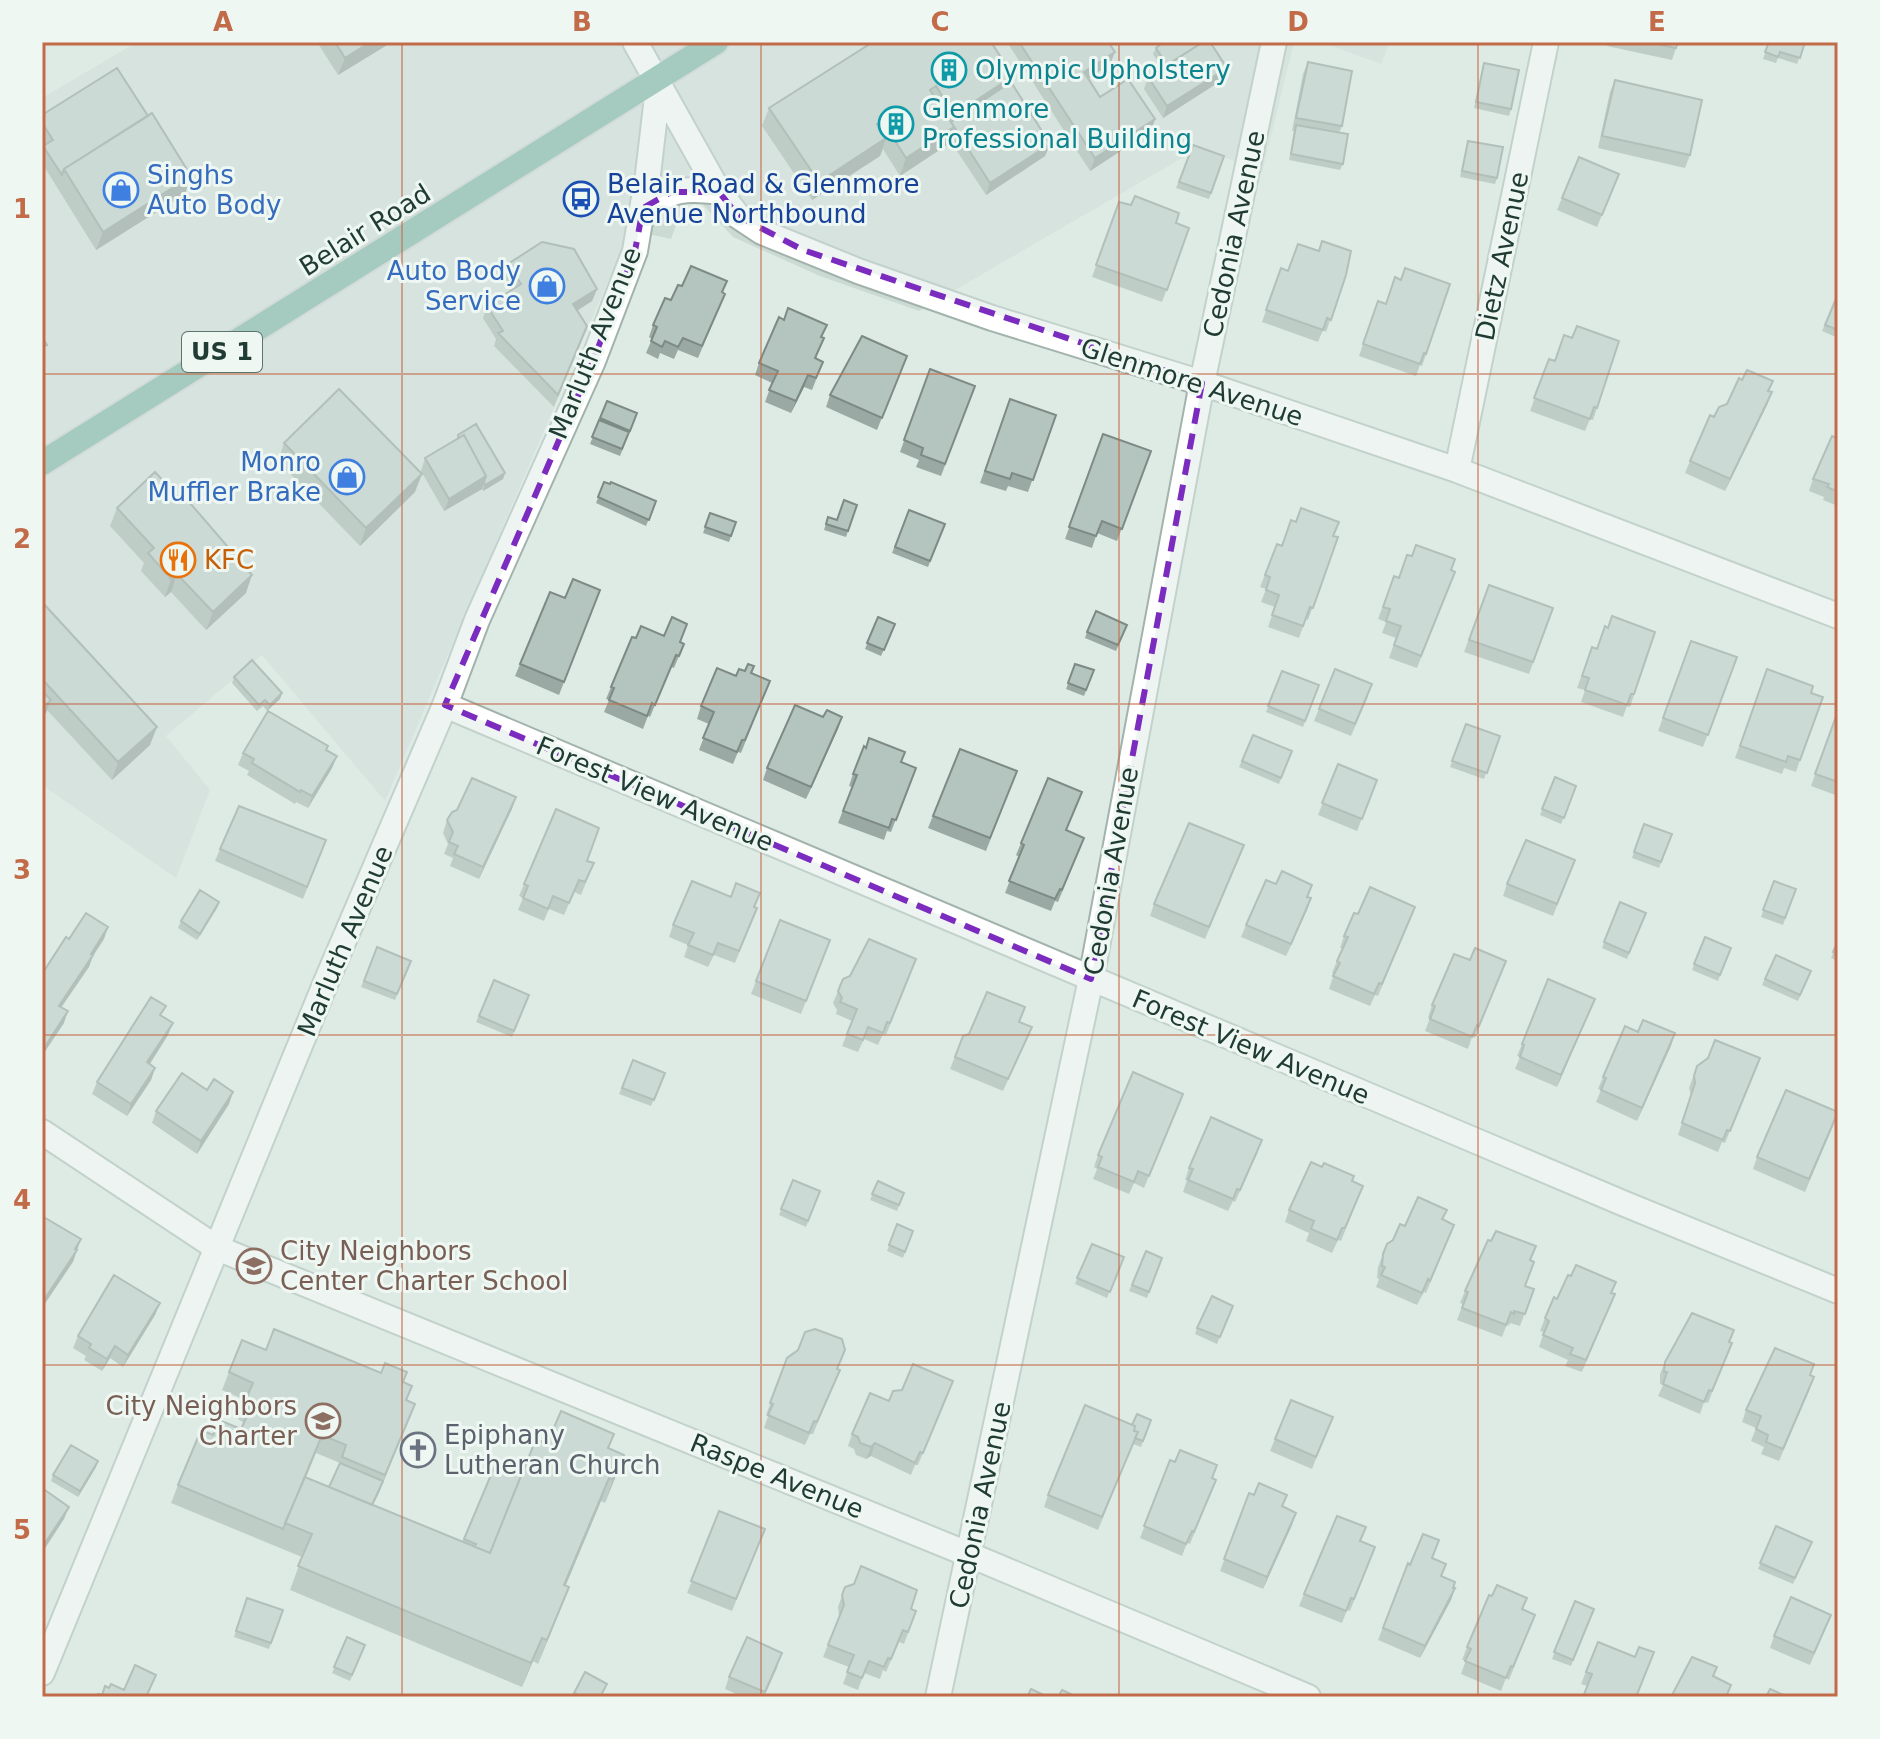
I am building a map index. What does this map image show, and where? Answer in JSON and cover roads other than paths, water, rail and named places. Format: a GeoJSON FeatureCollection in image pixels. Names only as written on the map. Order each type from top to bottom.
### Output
{"type":"FeatureCollection","features":[{"type":"Feature","properties":{"kind":"main road","name":"Belair Road"},"geometry":{"type":"LineString","coordinates":[[42,463],[716,42]]}},
{"type":"Feature","properties":{"kind":"street","name":"Glenmore Avenue"},"geometry":{"type":"LineString","coordinates":[[635,42],[719,192],[738,216],[762,232],[803,250],[992,318],[1202,383],[1457,470],[1838,616]]}},
{"type":"Feature","properties":{"kind":"street","name":"Cedonia Avenue"},"geometry":{"type":"LineString","coordinates":[[938,1697],[1091,979],[1202,383],[1274,42]]}},
{"type":"Feature","properties":{"kind":"street","name":"Dietz Avenue"},"geometry":{"type":"LineString","coordinates":[[1457,470],[1546,42]]}},
{"type":"Feature","properties":{"kind":"street","name":"Marluth Avenue"},"geometry":{"type":"LineString","coordinates":[[42,1673],[326,982],[445,705],[477,620],[593,361],[635,251],[659,80]]}},
{"type":"Feature","properties":{"kind":"street"},"geometry":{"type":"LineString","coordinates":[[643,208],[671,192],[695,189],[719,192]]}},
{"type":"Feature","properties":{"kind":"street","name":"Forest View Avenue"},"geometry":{"type":"LineString","coordinates":[[445,705],[1838,1291]]}},
{"type":"Feature","properties":{"kind":"street","name":"Raspe Avenue"},"geometry":{"type":"LineString","coordinates":[[42,1132],[217,1248],[970,1555],[1308,1697]]}},
{"type":"Feature","properties":{"kind":"place","name":"Olympic Upholstery"},"geometry":{"type":"Point","coordinates":[949,70]}},
{"type":"Feature","properties":{"kind":"place","name":"Glenmore Professional Building"},"geometry":{"type":"Point","coordinates":[896,124]}},
{"type":"Feature","properties":{"kind":"place","name":"Singhs Auto Body"},"geometry":{"type":"Point","coordinates":[121,190]}},
{"type":"Feature","properties":{"kind":"place","name":"Belair Road & Glenmore Avenue Northbound"},"geometry":{"type":"Point","coordinates":[581,199]}},
{"type":"Feature","properties":{"kind":"place","name":"Auto Body Service"},"geometry":{"type":"Point","coordinates":[547,286]}},
{"type":"Feature","properties":{"kind":"place","name":"Monro Muffler Brake"},"geometry":{"type":"Point","coordinates":[347,477]}},
{"type":"Feature","properties":{"kind":"place","name":"KFC"},"geometry":{"type":"Point","coordinates":[178,560]}},
{"type":"Feature","properties":{"kind":"place","name":"City Neighbors Center Charter School"},"geometry":{"type":"Point","coordinates":[254,1266]}},
{"type":"Feature","properties":{"kind":"place","name":"City Neighbors Charter"},"geometry":{"type":"Point","coordinates":[323,1421]}},
{"type":"Feature","properties":{"kind":"place","name":"Epiphany Lutheran Church"},"geometry":{"type":"Point","coordinates":[418,1450]}}]}
